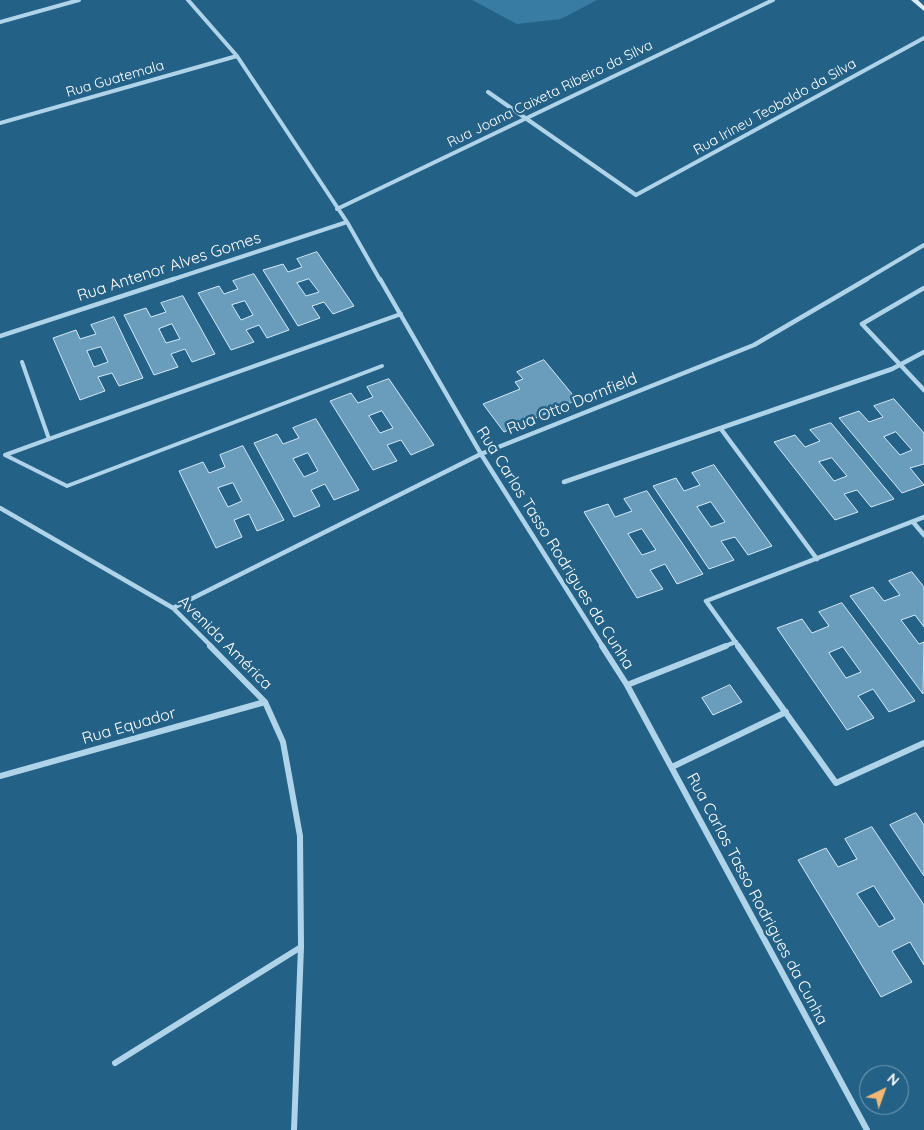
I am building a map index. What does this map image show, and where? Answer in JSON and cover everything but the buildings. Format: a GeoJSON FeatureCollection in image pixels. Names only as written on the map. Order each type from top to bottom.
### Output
{"type":"FeatureCollection","features":[{"type":"Feature","properties":{"kind":"street"},"geometry":{"type":"LineString","coordinates":[[0,22],[79,0]]}},
{"type":"Feature","properties":{"kind":"street","name":"Rua Carlos Tasso Rodrigues da Cunha"},"geometry":{"type":"LineString","coordinates":[[188,0],[237,56],[347,222],[481,454],[627,686],[867,1130]]}},
{"type":"Feature","properties":{"kind":"street","name":"Rua Joana Caixeta Ribeiro da Silva"},"geometry":{"type":"LineString","coordinates":[[337,209],[773,0]]}},
{"type":"Feature","properties":{"kind":"street"},"geometry":{"type":"LineString","coordinates":[[914,0],[924,9]]}},
{"type":"Feature","properties":{"kind":"street","name":"Rua Irineu Teobaldo da Silva"},"geometry":{"type":"LineString","coordinates":[[526,118],[636,195],[924,38]]}},
{"type":"Feature","properties":{"kind":"street","name":"Rua Guatemala"},"geometry":{"type":"LineString","coordinates":[[0,123],[237,56]]}},
{"type":"Feature","properties":{"kind":"street"},"geometry":{"type":"LineString","coordinates":[[488,92],[526,118]]}},
{"type":"Feature","properties":{"kind":"street","name":"Rua Antenor Alves Gomes"},"geometry":{"type":"LineString","coordinates":[[0,336],[347,222]]}},
{"type":"Feature","properties":{"kind":"street","name":"Rua Otto Dornfield"},"geometry":{"type":"LineString","coordinates":[[173,608],[481,454],[754,345],[924,245]]}},
{"type":"Feature","properties":{"kind":"street"},"geometry":{"type":"LineString","coordinates":[[924,288],[862,324],[924,390]]}},
{"type":"Feature","properties":{"kind":"street"},"geometry":{"type":"LineString","coordinates":[[564,482],[722,429],[901,365],[924,352]]}},
{"type":"Feature","properties":{"kind":"street"},"geometry":{"type":"LineString","coordinates":[[722,429],[817,559]]}},
{"type":"Feature","properties":{"kind":"street","name":"Avenida América"},"geometry":{"type":"LineString","coordinates":[[0,508],[173,608],[265,702],[283,742],[300,836],[301,947],[294,1130]]}},
{"type":"Feature","properties":{"kind":"street"},"geometry":{"type":"LineString","coordinates":[[924,517],[706,601],[836,783],[924,743]]}},
{"type":"Feature","properties":{"kind":"street"},"geometry":{"type":"LineString","coordinates":[[913,522],[924,535]]}},
{"type":"Feature","properties":{"kind":"street"},"geometry":{"type":"LineString","coordinates":[[627,686],[736,642]]}},
{"type":"Feature","properties":{"kind":"street","name":"Rua Equador"},"geometry":{"type":"LineString","coordinates":[[0,776],[265,702]]}},
{"type":"Feature","properties":{"kind":"street"},"geometry":{"type":"LineString","coordinates":[[672,767],[786,712]]}},
{"type":"Feature","properties":{"kind":"street"},"geometry":{"type":"LineString","coordinates":[[115,1063],[301,947]]}},
{"type":"Feature","properties":{"kind":"lane"},"geometry":{"type":"LineString","coordinates":[[382,366],[67,486],[5,455],[401,314]]}},
{"type":"Feature","properties":{"kind":"lane"},"geometry":{"type":"LineString","coordinates":[[22,362],[49,439]]}},
{"type":"Feature","properties":{"kind":"shaded area"},"geometry":{"type":"Polygon","coordinates":[[[472,0],[597,0],[561,19],[517,24],[472,0]]]}}]}
